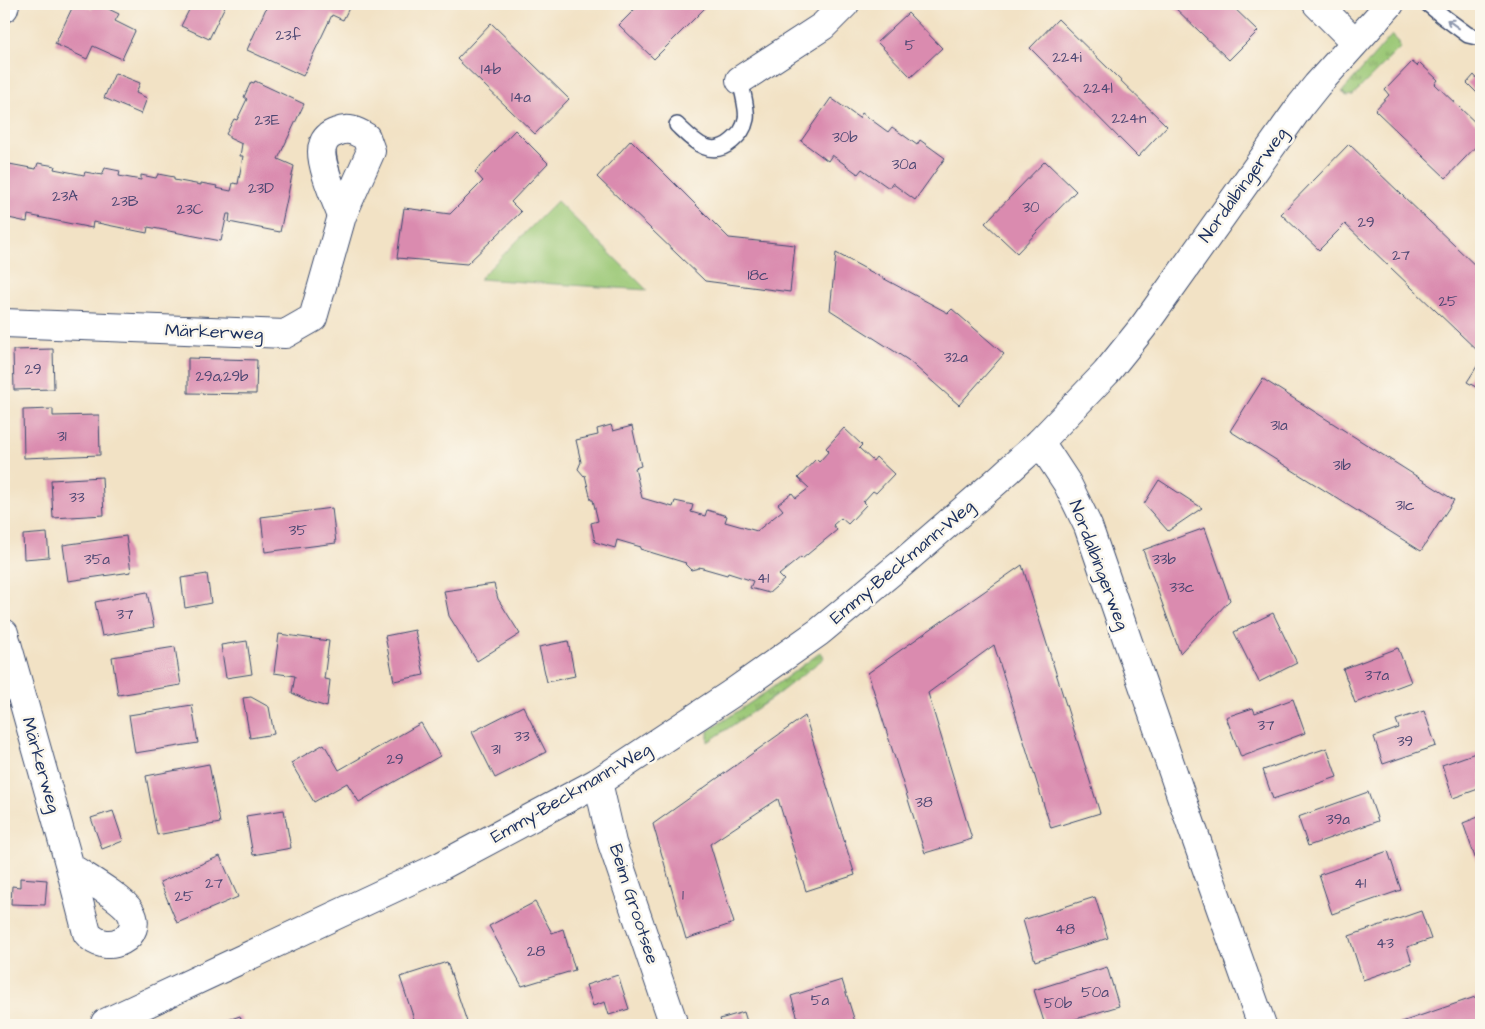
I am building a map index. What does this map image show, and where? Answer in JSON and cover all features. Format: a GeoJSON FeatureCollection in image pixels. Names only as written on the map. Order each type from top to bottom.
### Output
{"type":"FeatureCollection","features":[{"type":"Feature","properties":{"kind":"street"},"geometry":{"type":"LineString","coordinates":[[4,8],[5,4]]}},
{"type":"Feature","properties":{"kind":"street"},"geometry":{"type":"LineString","coordinates":[[740,80],[823,26],[845,4]]}},
{"type":"Feature","properties":{"kind":"street"},"geometry":{"type":"LineString","coordinates":[[1317,4],[1355,42]]}},
{"type":"Feature","properties":{"kind":"street","name":"Nordalbingerweg"},"geometry":{"type":"LineString","coordinates":[[1262,1025],[1088,526],[1067,483],[1040,442],[1106,372],[1143,327],[1301,105],[1390,4]]}},
{"type":"Feature","properties":{"kind":"street","name":"Märkerweg"},"geometry":{"type":"LineString","coordinates":[[4,323],[285,334],[313,318],[342,216]]}},
{"type":"Feature","properties":{"kind":"street","name":"Emmy-Beckmann-Weg"},"geometry":{"type":"LineString","coordinates":[[103,1024],[439,867],[598,782],[731,694],[819,632],[901,564],[1040,442]]}},
{"type":"Feature","properties":{"kind":"street","name":"Märkerweg"},"geometry":{"type":"LineString","coordinates":[[4,633],[70,867]]}},
{"type":"Feature","properties":{"kind":"street","name":"Beim Grootsee"},"geometry":{"type":"LineString","coordinates":[[598,782],[612,843],[673,1025]]}},
{"type":"Feature","properties":{"kind":"lane"},"geometry":{"type":"LineString","coordinates":[[1428,4],[1468,35],[1481,38]]}},
{"type":"Feature","properties":{"kind":"lane"},"geometry":{"type":"LineString","coordinates":[[677,124],[697,144],[710,149],[727,146],[741,133],[747,117],[740,80]]}},
{"type":"Feature","properties":{"kind":"green space"},"geometry":{"type":"Polygon","coordinates":[[[1392,35],[1399,42],[1400,48],[1353,95],[1346,96],[1342,92],[1392,35]]]}},
{"type":"Feature","properties":{"kind":"green space"},"geometry":{"type":"Polygon","coordinates":[[[557,201],[647,290],[479,279],[557,201]]]}},
{"type":"Feature","properties":{"kind":"green space"},"geometry":{"type":"Polygon","coordinates":[[[821,652],[824,658],[774,697],[708,742],[708,731],[765,693],[821,652]]]}},
{"type":"Feature","properties":{"kind":"building"},"geometry":{"type":"Polygon","coordinates":[[[74,4],[80,4],[92,9],[95,4],[98,4],[119,14],[115,21],[135,31],[122,59],[93,46],[87,59],[55,44],[74,4]]]}},
{"type":"Feature","properties":{"kind":"building"},"geometry":{"type":"Polygon","coordinates":[[[192,4],[226,4],[209,39],[181,26],[192,4]]]}},
{"type":"Feature","properties":{"kind":"building"},"geometry":{"type":"Polygon","coordinates":[[[268,4],[351,4],[343,20],[332,15],[303,76],[247,50],[268,4]]]}},
{"type":"Feature","properties":{"kind":"building"},"geometry":{"type":"Polygon","coordinates":[[[640,4],[709,4],[654,59],[619,25],[640,4]]]}},
{"type":"Feature","properties":{"kind":"building"},"geometry":{"type":"Polygon","coordinates":[[[1171,4],[1230,4],[1258,31],[1229,60],[1171,4]]]}},
{"type":"Feature","properties":{"kind":"building"},"geometry":{"type":"Polygon","coordinates":[[[908,13],[942,48],[911,77],[877,42],[908,13]]]}},
{"type":"Feature","properties":{"kind":"building"},"geometry":{"type":"Polygon","coordinates":[[[1058,19],[1167,126],[1138,157],[1030,48],[1058,19]]]}},
{"type":"Feature","properties":{"kind":"building"},"geometry":{"type":"Polygon","coordinates":[[[491,23],[569,99],[535,134],[457,59],[491,23]]]}},
{"type":"Feature","properties":{"kind":"building"},"geometry":{"type":"Polygon","coordinates":[[[1412,62],[1417,66],[1420,63],[1438,80],[1435,84],[1481,128],[1481,141],[1446,178],[1375,110],[1389,95],[1385,90],[1412,62]]]}},
{"type":"Feature","properties":{"kind":"building"},"geometry":{"type":"Polygon","coordinates":[[[115,73],[140,83],[136,93],[147,98],[141,114],[104,98],[115,73]]]}},
{"type":"Feature","properties":{"kind":"building"},"geometry":{"type":"Polygon","coordinates":[[[1474,75],[1481,83],[1481,91],[1478,94],[1467,83],[1474,75]]]}},
{"type":"Feature","properties":{"kind":"building"},"geometry":{"type":"Polygon","coordinates":[[[255,81],[304,104],[278,159],[294,166],[280,232],[229,222],[230,214],[227,214],[221,241],[148,227],[147,233],[93,222],[92,228],[28,215],[27,222],[4,217],[4,163],[36,169],[38,163],[55,166],[54,169],[84,175],[85,172],[102,175],[105,168],[120,171],[119,176],[141,180],[141,175],[156,178],[158,174],[174,177],[174,180],[217,186],[216,188],[231,191],[233,183],[238,184],[243,156],[240,156],[242,144],[229,138],[226,134],[234,119],[237,120],[247,99],[244,97],[251,82],[254,83],[255,81]]]}},
{"type":"Feature","properties":{"kind":"building"},"geometry":{"type":"Polygon","coordinates":[[[831,98],[859,118],[862,113],[888,132],[892,127],[917,145],[920,140],[945,158],[915,200],[892,183],[889,188],[862,169],[858,174],[832,155],[828,161],[801,141],[831,98]]]}},
{"type":"Feature","properties":{"kind":"building"},"geometry":{"type":"Polygon","coordinates":[[[515,130],[548,163],[511,202],[521,212],[467,264],[397,258],[404,208],[450,214],[483,181],[475,172],[515,130]]]}},
{"type":"Feature","properties":{"kind":"building"},"geometry":{"type":"Polygon","coordinates":[[[631,140],[729,238],[795,245],[790,292],[705,281],[597,177],[631,140]]]}},
{"type":"Feature","properties":{"kind":"building"},"geometry":{"type":"Polygon","coordinates":[[[1349,144],[1481,271],[1481,354],[1345,224],[1319,250],[1281,214],[1349,144]]]}},
{"type":"Feature","properties":{"kind":"building"},"geometry":{"type":"Polygon","coordinates":[[[1045,161],[1076,191],[1017,253],[985,223],[1045,161]]]}},
{"type":"Feature","properties":{"kind":"building"},"geometry":{"type":"Polygon","coordinates":[[[836,253],[948,313],[952,309],[1004,354],[959,405],[908,360],[830,310],[836,253]]]}},
{"type":"Feature","properties":{"kind":"building"},"geometry":{"type":"Polygon","coordinates":[[[53,349],[54,389],[14,390],[13,350],[53,349]]]}},
{"type":"Feature","properties":{"kind":"building"},"geometry":{"type":"Polygon","coordinates":[[[188,358],[257,360],[256,394],[188,393],[188,358]]]}},
{"type":"Feature","properties":{"kind":"building"},"geometry":{"type":"Polygon","coordinates":[[[1481,360],[1481,390],[1467,382],[1481,360]]]}},
{"type":"Feature","properties":{"kind":"building"},"geometry":{"type":"Polygon","coordinates":[[[1263,379],[1454,500],[1421,551],[1230,431],[1263,379]]]}},
{"type":"Feature","properties":{"kind":"building"},"geometry":{"type":"Polygon","coordinates":[[[53,409],[53,416],[99,415],[100,455],[24,458],[23,410],[53,409]]]}},
{"type":"Feature","properties":{"kind":"building"},"geometry":{"type":"Polygon","coordinates":[[[611,425],[613,431],[632,426],[641,466],[635,468],[642,498],[673,507],[675,501],[693,505],[691,512],[705,516],[707,510],[727,516],[725,522],[757,531],[783,510],[778,504],[792,493],[796,498],[809,488],[798,478],[816,459],[819,462],[829,451],[826,448],[844,428],[862,445],[859,448],[873,461],[876,457],[894,474],[876,493],[873,491],[863,502],[866,505],[848,524],[841,518],[833,525],[837,530],[779,575],[784,580],[769,593],[750,588],[753,581],[699,567],[691,570],[686,563],[640,549],[641,547],[617,540],[615,548],[595,542],[591,523],[598,521],[585,475],[578,469],[581,462],[576,440],[598,435],[597,429],[611,425]]]}},
{"type":"Feature","properties":{"kind":"building"},"geometry":{"type":"Polygon","coordinates":[[[102,477],[104,515],[53,518],[51,480],[102,477]]]}},
{"type":"Feature","properties":{"kind":"building"},"geometry":{"type":"Polygon","coordinates":[[[1159,480],[1202,508],[1168,531],[1144,504],[1159,480]]]}},
{"type":"Feature","properties":{"kind":"building"},"geometry":{"type":"Polygon","coordinates":[[[332,508],[336,543],[265,552],[261,517],[332,508]]]}},
{"type":"Feature","properties":{"kind":"building"},"geometry":{"type":"Polygon","coordinates":[[[1205,528],[1230,600],[1180,653],[1143,550],[1205,528]]]}},
{"type":"Feature","properties":{"kind":"building"},"geometry":{"type":"Polygon","coordinates":[[[47,533],[49,557],[24,559],[23,535],[47,533]]]}},
{"type":"Feature","properties":{"kind":"building"},"geometry":{"type":"Polygon","coordinates":[[[126,536],[131,572],[68,581],[63,545],[126,536]]]}},
{"type":"Feature","properties":{"kind":"building"},"geometry":{"type":"Polygon","coordinates":[[[1022,565],[1100,813],[1051,828],[994,645],[928,693],[972,839],[925,853],[868,673],[1022,565]]]}},
{"type":"Feature","properties":{"kind":"building"},"geometry":{"type":"Polygon","coordinates":[[[207,574],[211,603],[185,608],[181,578],[207,574]]]}},
{"type":"Feature","properties":{"kind":"building"},"geometry":{"type":"Polygon","coordinates":[[[494,584],[498,599],[520,634],[477,661],[449,616],[444,591],[494,584]]]}},
{"type":"Feature","properties":{"kind":"building"},"geometry":{"type":"Polygon","coordinates":[[[147,592],[154,627],[102,636],[95,602],[147,592]]]}},
{"type":"Feature","properties":{"kind":"building"},"geometry":{"type":"Polygon","coordinates":[[[1273,613],[1297,663],[1259,682],[1234,632],[1273,613]]]}},
{"type":"Feature","properties":{"kind":"building"},"geometry":{"type":"Polygon","coordinates":[[[415,630],[424,675],[394,681],[385,636],[415,630]]]}},
{"type":"Feature","properties":{"kind":"building"},"geometry":{"type":"Polygon","coordinates":[[[279,634],[329,641],[324,679],[330,680],[327,707],[292,693],[295,676],[274,673],[279,634]]]}},
{"type":"Feature","properties":{"kind":"building"},"geometry":{"type":"Polygon","coordinates":[[[247,641],[252,674],[226,678],[221,645],[247,641]]]}},
{"type":"Feature","properties":{"kind":"building"},"geometry":{"type":"Polygon","coordinates":[[[568,641],[575,676],[547,682],[539,647],[568,641]]]}},
{"type":"Feature","properties":{"kind":"building"},"geometry":{"type":"Polygon","coordinates":[[[175,647],[181,685],[118,695],[112,657],[175,647]]]}},
{"type":"Feature","properties":{"kind":"building"},"geometry":{"type":"Polygon","coordinates":[[[1398,648],[1411,682],[1355,703],[1343,669],[1398,648]]]}},
{"type":"Feature","properties":{"kind":"building"},"geometry":{"type":"Polygon","coordinates":[[[251,697],[269,707],[274,734],[250,738],[243,698],[251,697]]]}},
{"type":"Feature","properties":{"kind":"building"},"geometry":{"type":"Polygon","coordinates":[[[1293,699],[1305,733],[1241,757],[1226,717],[1253,708],[1255,713],[1293,699]]]}},
{"type":"Feature","properties":{"kind":"building"},"geometry":{"type":"Polygon","coordinates":[[[192,705],[198,743],[135,753],[129,715],[192,705]]]}},
{"type":"Feature","properties":{"kind":"building"},"geometry":{"type":"Polygon","coordinates":[[[523,706],[546,752],[495,778],[472,732],[523,706]]]}},
{"type":"Feature","properties":{"kind":"building"},"geometry":{"type":"Polygon","coordinates":[[[1424,711],[1436,746],[1383,764],[1374,737],[1399,728],[1396,720],[1424,711]]]}},
{"type":"Feature","properties":{"kind":"building"},"geometry":{"type":"Polygon","coordinates":[[[805,716],[855,875],[806,891],[778,799],[710,844],[734,923],[686,939],[653,824],[805,716]]]}},
{"type":"Feature","properties":{"kind":"building"},"geometry":{"type":"Polygon","coordinates":[[[421,723],[440,756],[359,802],[347,783],[314,802],[291,763],[324,744],[339,770],[421,723]]]}},
{"type":"Feature","properties":{"kind":"building"},"geometry":{"type":"Polygon","coordinates":[[[1327,748],[1337,777],[1273,799],[1263,770],[1327,748]]]}},
{"type":"Feature","properties":{"kind":"building"},"geometry":{"type":"Polygon","coordinates":[[[1481,751],[1481,788],[1453,798],[1442,765],[1481,751]]]}},
{"type":"Feature","properties":{"kind":"building"},"geometry":{"type":"Polygon","coordinates":[[[209,764],[220,823],[157,835],[146,776],[209,764]]]}},
{"type":"Feature","properties":{"kind":"building"},"geometry":{"type":"Polygon","coordinates":[[[1368,792],[1378,821],[1308,846],[1298,817],[1368,792]]]}},
{"type":"Feature","properties":{"kind":"building"},"geometry":{"type":"Polygon","coordinates":[[[284,810],[291,848],[253,855],[246,816],[284,810]]]}},
{"type":"Feature","properties":{"kind":"building"},"geometry":{"type":"Polygon","coordinates":[[[113,811],[123,841],[102,849],[91,818],[113,811]]]}},
{"type":"Feature","properties":{"kind":"building"},"geometry":{"type":"Polygon","coordinates":[[[1481,816],[1481,861],[1477,863],[1463,823],[1481,816]]]}},
{"type":"Feature","properties":{"kind":"building"},"geometry":{"type":"Polygon","coordinates":[[[1388,851],[1401,890],[1332,914],[1319,875],[1388,851]]]}},
{"type":"Feature","properties":{"kind":"building"},"geometry":{"type":"Polygon","coordinates":[[[220,856],[238,897],[177,923],[160,882],[220,856]]]}},
{"type":"Feature","properties":{"kind":"building"},"geometry":{"type":"Polygon","coordinates":[[[20,878],[47,880],[45,905],[11,904],[12,886],[20,887],[20,878]]]}},
{"type":"Feature","properties":{"kind":"building"},"geometry":{"type":"Polygon","coordinates":[[[1095,897],[1108,938],[1035,961],[1023,920],[1095,897]]]}},
{"type":"Feature","properties":{"kind":"building"},"geometry":{"type":"Polygon","coordinates":[[[535,902],[552,933],[563,929],[575,970],[522,986],[489,926],[535,902]]]}},
{"type":"Feature","properties":{"kind":"building"},"geometry":{"type":"Polygon","coordinates":[[[1421,911],[1431,939],[1407,947],[1412,963],[1363,980],[1349,936],[1421,911]]]}},
{"type":"Feature","properties":{"kind":"building"},"geometry":{"type":"Polygon","coordinates":[[[447,962],[468,1025],[416,1025],[400,977],[447,962]]]}},
{"type":"Feature","properties":{"kind":"building"},"geometry":{"type":"Polygon","coordinates":[[[1107,967],[1119,1006],[1056,1025],[1045,1025],[1034,990],[1107,967]]]}},
{"type":"Feature","properties":{"kind":"building"},"geometry":{"type":"Polygon","coordinates":[[[618,975],[629,1009],[609,1015],[605,1002],[593,1006],[586,985],[618,975]]]}},
{"type":"Feature","properties":{"kind":"building"},"geometry":{"type":"Polygon","coordinates":[[[842,980],[856,1025],[800,1025],[791,996],[842,980]]]}},
{"type":"Feature","properties":{"kind":"building"},"geometry":{"type":"Polygon","coordinates":[[[1481,995],[1481,1025],[1393,1025],[1481,995]]]}},
{"type":"Feature","properties":{"kind":"building"},"geometry":{"type":"Polygon","coordinates":[[[744,1012],[748,1025],[722,1025],[720,1019],[744,1012]]]}},
{"type":"Feature","properties":{"kind":"building"},"geometry":{"type":"Polygon","coordinates":[[[240,1016],[243,1025],[213,1025],[240,1016]]]}}]}
